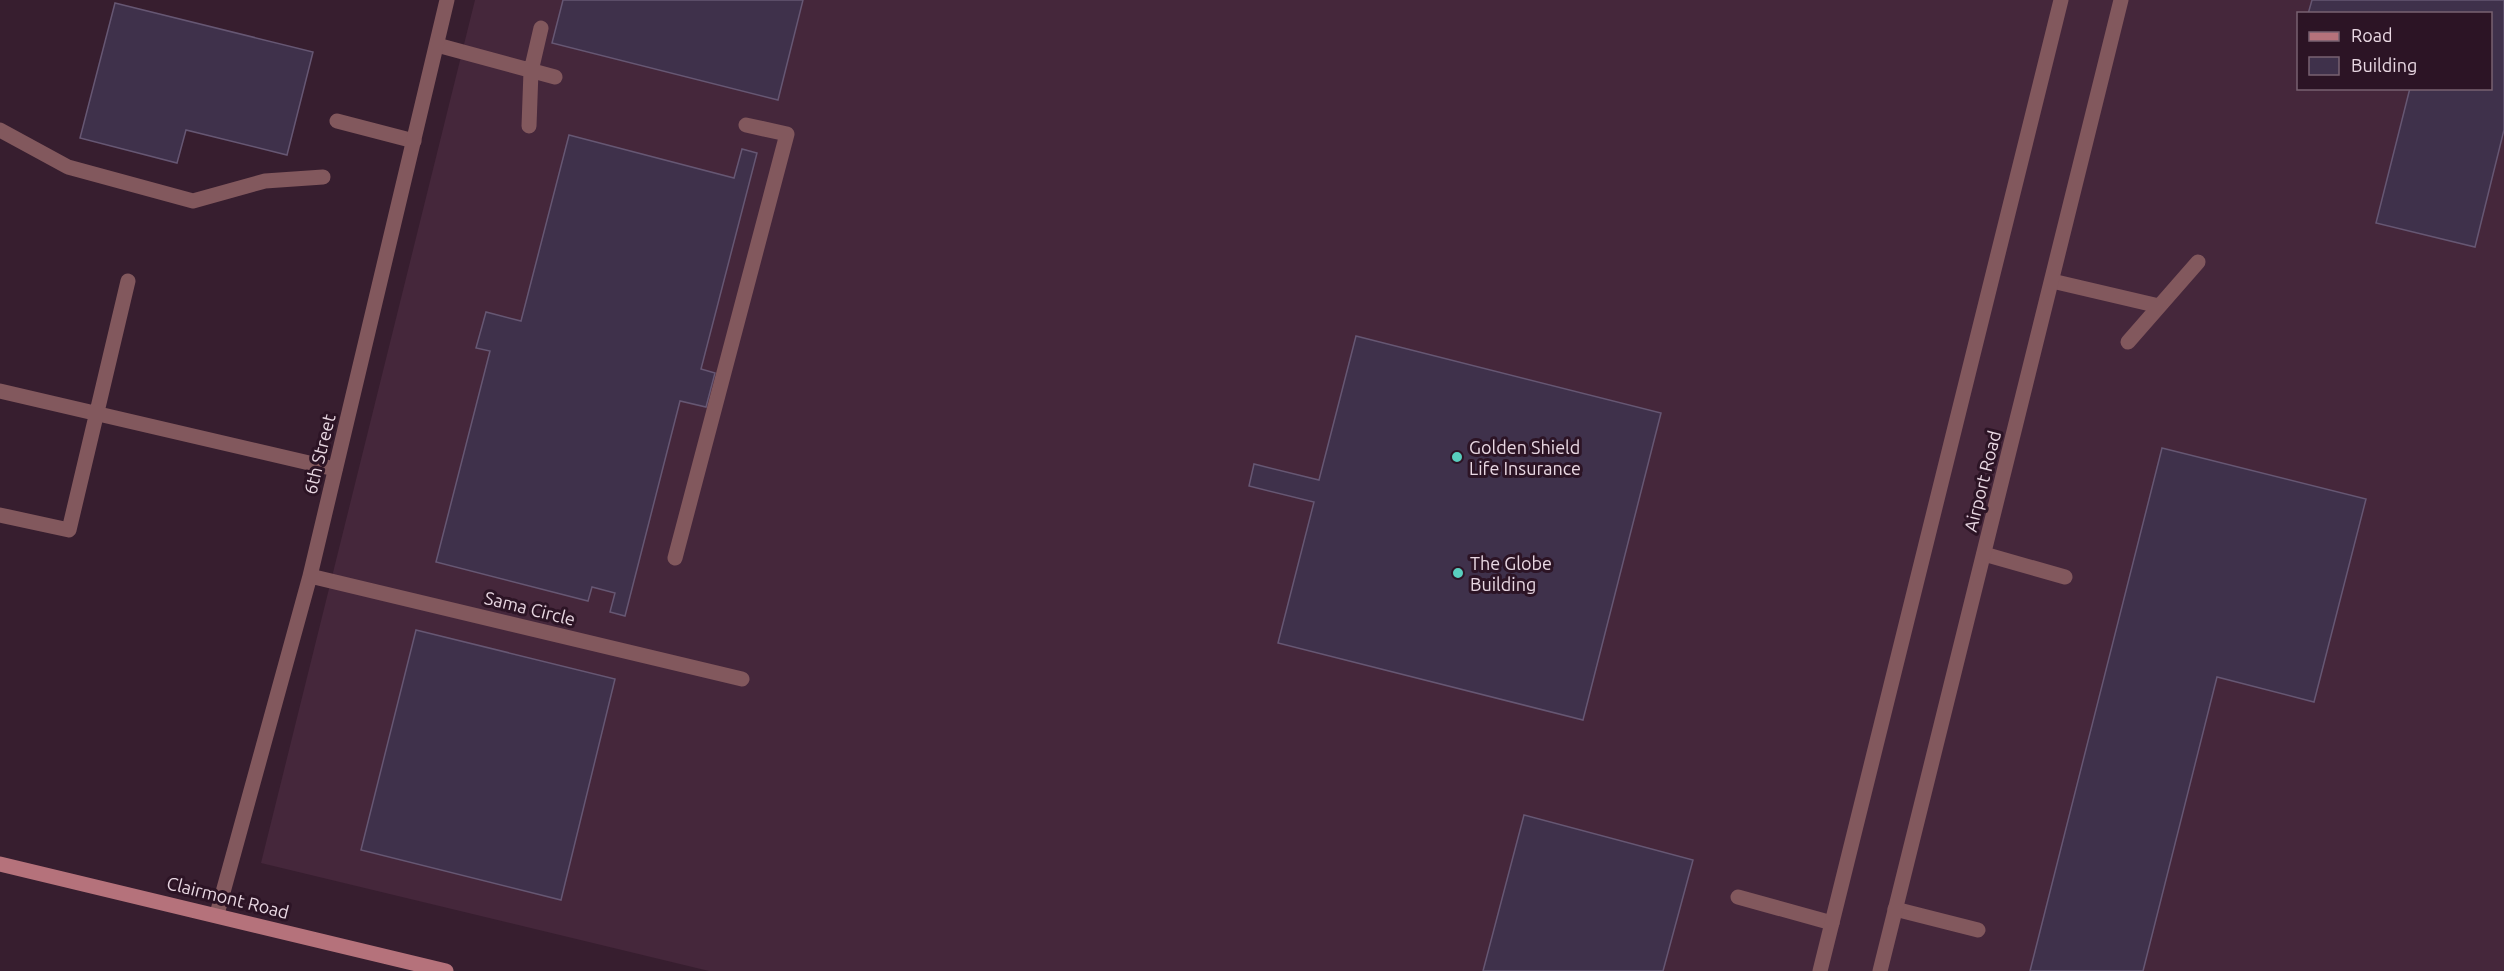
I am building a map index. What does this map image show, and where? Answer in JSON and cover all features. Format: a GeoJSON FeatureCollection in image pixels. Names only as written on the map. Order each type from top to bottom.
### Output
{"type":"FeatureCollection","features":[{"type":"Feature","properties":{"kind":"main road","name":"Clairmont Road"},"geometry":{"type":"LineString","coordinates":[[0,864],[217,914],[446,971]]}},
{"type":"Feature","properties":{"kind":"street","name":"6th Street"},"geometry":{"type":"LineString","coordinates":[[217,914],[310,576],[447,0]]}},
{"type":"Feature","properties":{"kind":"street"},"geometry":{"type":"LineString","coordinates":[[1820,971],[2061,0]]}},
{"type":"Feature","properties":{"kind":"street","name":"Airport Road"},"geometry":{"type":"LineString","coordinates":[[1880,971],[2121,0]]}},
{"type":"Feature","properties":{"kind":"street"},"geometry":{"type":"LineString","coordinates":[[529,126],[531,71],[541,28]]}},
{"type":"Feature","properties":{"kind":"street"},"geometry":{"type":"LineString","coordinates":[[437,45],[555,77]]}},
{"type":"Feature","properties":{"kind":"street"},"geometry":{"type":"LineString","coordinates":[[337,121],[414,141]]}},
{"type":"Feature","properties":{"kind":"street"},"geometry":{"type":"LineString","coordinates":[[675,558],[787,134],[746,124]]}},
{"type":"Feature","properties":{"kind":"street"},"geometry":{"type":"LineString","coordinates":[[0,130],[68,167],[193,201],[265,181],[323,177]]}},
{"type":"Feature","properties":{"kind":"street"},"geometry":{"type":"LineString","coordinates":[[2128,342],[2198,262]]}},
{"type":"Feature","properties":{"kind":"street"},"geometry":{"type":"LineString","coordinates":[[0,515],[69,530],[128,281]]}},
{"type":"Feature","properties":{"kind":"street"},"geometry":{"type":"LineString","coordinates":[[2052,281],[2159,306]]}},
{"type":"Feature","properties":{"kind":"street"},"geometry":{"type":"LineString","coordinates":[[0,391],[335,470]]}},
{"type":"Feature","properties":{"kind":"street"},"geometry":{"type":"LineString","coordinates":[[1984,554],[2065,577]]}},
{"type":"Feature","properties":{"kind":"street","name":"Sama Circle"},"geometry":{"type":"LineString","coordinates":[[310,576],[742,680]]}},
{"type":"Feature","properties":{"kind":"street"},"geometry":{"type":"LineString","coordinates":[[1738,897],[1832,923]]}},
{"type":"Feature","properties":{"kind":"street"},"geometry":{"type":"LineString","coordinates":[[1895,909],[1978,930]]}},
{"type":"Feature","properties":{"kind":"shaded area"},"geometry":{"type":"Polygon","coordinates":[[[475,0],[2504,0],[2504,971],[709,971],[261,863],[475,0]]]}},
{"type":"Feature","properties":{"kind":"building"},"geometry":{"type":"Polygon","coordinates":[[[563,0],[803,0],[778,100],[552,43],[563,0]]]}},
{"type":"Feature","properties":{"kind":"building"},"geometry":{"type":"Polygon","coordinates":[[[2312,0],[2504,0],[2504,130],[2475,247],[2376,223],[2409,90],[2492,90],[2492,12],[2309,12],[2312,0]]]}},
{"type":"Feature","properties":{"kind":"building"},"geometry":{"type":"Polygon","coordinates":[[[115,3],[313,52],[287,155],[186,130],[177,163],[80,138],[115,3]]]}},
{"type":"Feature","properties":{"kind":"building"},"geometry":{"type":"Polygon","coordinates":[[[569,135],[734,178],[742,149],[757,153],[701,369],[715,373],[706,407],[680,401],[625,616],[610,612],[615,593],[592,587],[588,601],[436,562],[490,351],[476,348],[486,312],[521,321],[569,135]]]}},
{"type":"Feature","properties":{"kind":"building","name":"The Globe Building"},"geometry":{"type":"Polygon","coordinates":[[[1356,336],[1661,413],[1583,720],[1278,643],[1314,502],[1249,486],[1254,464],[1319,480],[1356,336]]]}},
{"type":"Feature","properties":{"kind":"building"},"geometry":{"type":"Polygon","coordinates":[[[2162,448],[2366,499],[2314,702],[2217,677],[2143,971],[2030,971],[2162,448]]]}},
{"type":"Feature","properties":{"kind":"building"},"geometry":{"type":"Polygon","coordinates":[[[416,630],[615,679],[561,900],[361,850],[416,630]]]}},
{"type":"Feature","properties":{"kind":"building"},"geometry":{"type":"Polygon","coordinates":[[[1524,815],[1693,860],[1663,971],[1483,971],[1524,815]]]}},
{"type":"Feature","properties":{"kind":"place","name":"Golden Shield Life Insurance"},"geometry":{"type":"Point","coordinates":[1457,457]}},
{"type":"Feature","properties":{"kind":"place","name":"The Globe Building"},"geometry":{"type":"Point","coordinates":[1458,573]}}]}
